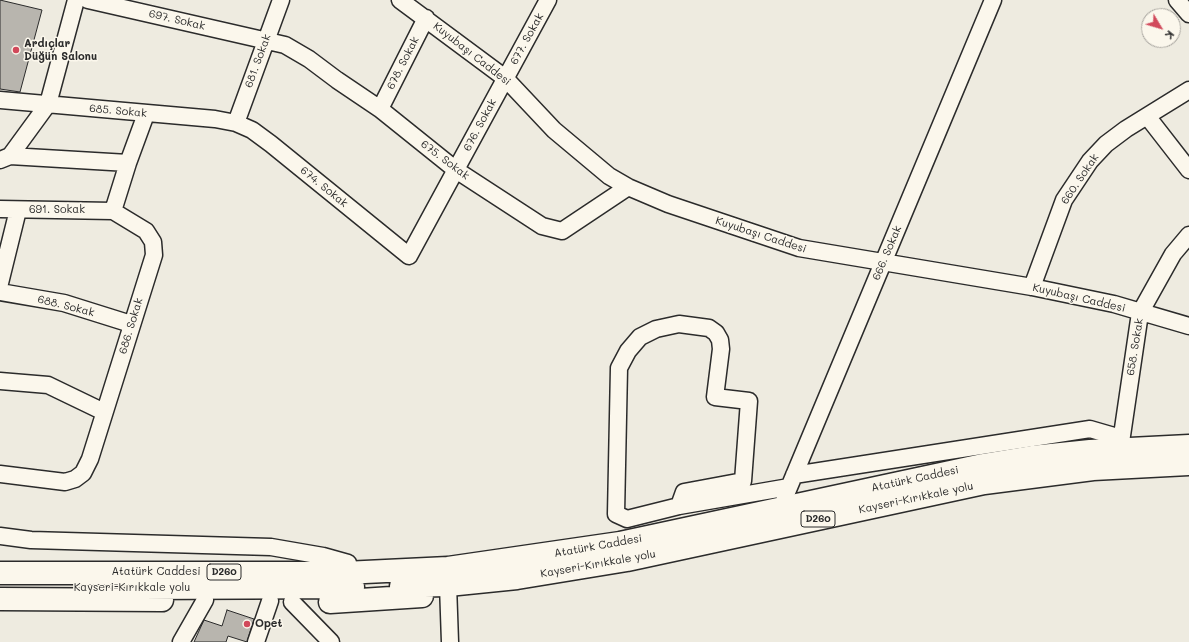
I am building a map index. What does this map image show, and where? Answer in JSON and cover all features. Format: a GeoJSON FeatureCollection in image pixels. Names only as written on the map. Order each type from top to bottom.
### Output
{"type":"FeatureCollection","features":[{"type":"Feature","properties":{"kind":"highway","name":"Atatürk Caddesi"},"geometry":{"type":"LineString","coordinates":[[0,573],[344,573],[448,577],[620,543],[781,507],[983,465],[1120,444],[1189,446]]}},
{"type":"Feature","properties":{"kind":"highway","name":"Kayseri-Kırıkkale yolu"},"geometry":{"type":"LineString","coordinates":[[0,588],[319,588],[448,577],[516,578],[627,560],[984,483],[1092,469],[1189,464]]}},
{"type":"Feature","properties":{"kind":"highway"},"geometry":{"type":"LineString","coordinates":[[0,558],[420,564],[448,577],[426,596],[339,602],[0,599]]}},
{"type":"Feature","properties":{"kind":"street"},"geometry":{"type":"LineString","coordinates":[[5,158],[48,104],[76,0]]}},
{"type":"Feature","properties":{"kind":"street","name":"697. Sokak"},"geometry":{"type":"LineString","coordinates":[[88,0],[266,41]]}},
{"type":"Feature","properties":{"kind":"street","name":"681. Sokak"},"geometry":{"type":"LineString","coordinates":[[236,123],[281,0]]}},
{"type":"Feature","properties":{"kind":"street","name":"Kuyubaşı Caddesi"},"geometry":{"type":"LineString","coordinates":[[400,0],[505,78],[554,130],[609,176],[628,187],[668,204],[799,248],[1032,287],[1114,304],[1140,313],[1189,326]]}},
{"type":"Feature","properties":{"kind":"street","name":"677. Sokak"},"geometry":{"type":"LineString","coordinates":[[505,78],[548,0]]}},
{"type":"Feature","properties":{"kind":"street","name":"666. Sokak"},"geometry":{"type":"LineString","coordinates":[[781,507],[993,0]]}},
{"type":"Feature","properties":{"kind":"street"},"geometry":{"type":"LineString","coordinates":[[1177,0],[1189,14]]}},
{"type":"Feature","properties":{"kind":"street","name":"678. Sokak"},"geometry":{"type":"LineString","coordinates":[[380,109],[426,18]]}},
{"type":"Feature","properties":{"kind":"street","name":"675. Sokak"},"geometry":{"type":"LineString","coordinates":[[266,41],[285,45],[309,58],[336,80],[380,109],[456,170],[542,226],[562,231],[628,187]]}},
{"type":"Feature","properties":{"kind":"street","name":"676. Sokak"},"geometry":{"type":"LineString","coordinates":[[409,256],[505,78]]}},
{"type":"Feature","properties":{"kind":"street","name":"660. Sokak"},"geometry":{"type":"LineString","coordinates":[[1032,287],[1064,200],[1090,161],[1106,144],[1126,129],[1189,90]]}},
{"type":"Feature","properties":{"kind":"street","name":"685. Sokak"},"geometry":{"type":"LineString","coordinates":[[0,100],[236,123]]}},
{"type":"Feature","properties":{"kind":"street"},"geometry":{"type":"LineString","coordinates":[[113,210],[146,114]]}},
{"type":"Feature","properties":{"kind":"street"},"geometry":{"type":"LineString","coordinates":[[1147,116],[1189,170]]}},
{"type":"Feature","properties":{"kind":"street","name":"674. Sokak"},"geometry":{"type":"LineString","coordinates":[[236,123],[252,130],[271,144],[409,256]]}},
{"type":"Feature","properties":{"kind":"street"},"geometry":{"type":"LineString","coordinates":[[5,158],[128,163]]}},
{"type":"Feature","properties":{"kind":"street","name":"691. Sokak"},"geometry":{"type":"LineString","coordinates":[[0,209],[113,210]]}},
{"type":"Feature","properties":{"kind":"street"},"geometry":{"type":"LineString","coordinates":[[0,283],[18,210]]}},
{"type":"Feature","properties":{"kind":"street","name":"686. Sokak"},"geometry":{"type":"LineString","coordinates":[[0,474],[56,481],[75,479],[83,472],[90,459],[131,324],[154,255],[153,242],[146,231],[113,210]]}},
{"type":"Feature","properties":{"kind":"street","name":"658. Sokak"},"geometry":{"type":"LineString","coordinates":[[1120,444],[1140,313],[1173,254],[1189,235]]}},
{"type":"Feature","properties":{"kind":"street","name":"688. Sokak"},"geometry":{"type":"LineString","coordinates":[[0,292],[64,302],[131,324]]}},
{"type":"Feature","properties":{"kind":"street"},"geometry":{"type":"LineString","coordinates":[[679,506],[684,492],[743,481],[749,401],[715,397],[721,349],[720,340],[716,333],[709,328],[679,324],[656,329],[640,337],[628,351],[619,368],[616,514],[627,519],[792,481],[1090,429],[1120,444]]}},
{"type":"Feature","properties":{"kind":"street"},"geometry":{"type":"LineString","coordinates":[[0,381],[48,385],[104,412]]}},
{"type":"Feature","properties":{"kind":"street"},"geometry":{"type":"LineString","coordinates":[[0,536],[31,540],[271,548],[323,556],[348,563]]}},
{"type":"Feature","properties":{"kind":"street"},"geometry":{"type":"LineString","coordinates":[[448,577],[450,642]]}},
{"type":"Feature","properties":{"kind":"street"},"geometry":{"type":"LineString","coordinates":[[181,642],[204,600]]}},
{"type":"Feature","properties":{"kind":"street"},"geometry":{"type":"LineString","coordinates":[[256,642],[270,601]]}},
{"type":"Feature","properties":{"kind":"street"},"geometry":{"type":"LineString","coordinates":[[292,602],[328,641]]}},
{"type":"Feature","properties":{"kind":"building","name":"Ardıçlar Düğün Salonu"},"geometry":{"type":"Polygon","coordinates":[[[0,0],[42,10],[20,92],[0,89],[0,0]]]}},
{"type":"Feature","properties":{"kind":"building"},"geometry":{"type":"Polygon","coordinates":[[[227,610],[254,619],[247,642],[228,636],[226,642],[194,642],[204,620],[222,626],[227,610]]]}},
{"type":"Feature","properties":{"kind":"place","name":"Ardıçlar Düğün Salonu"},"geometry":{"type":"Point","coordinates":[16,50]}},
{"type":"Feature","properties":{"kind":"place","name":"Opet"},"geometry":{"type":"Point","coordinates":[247,624]}}]}
